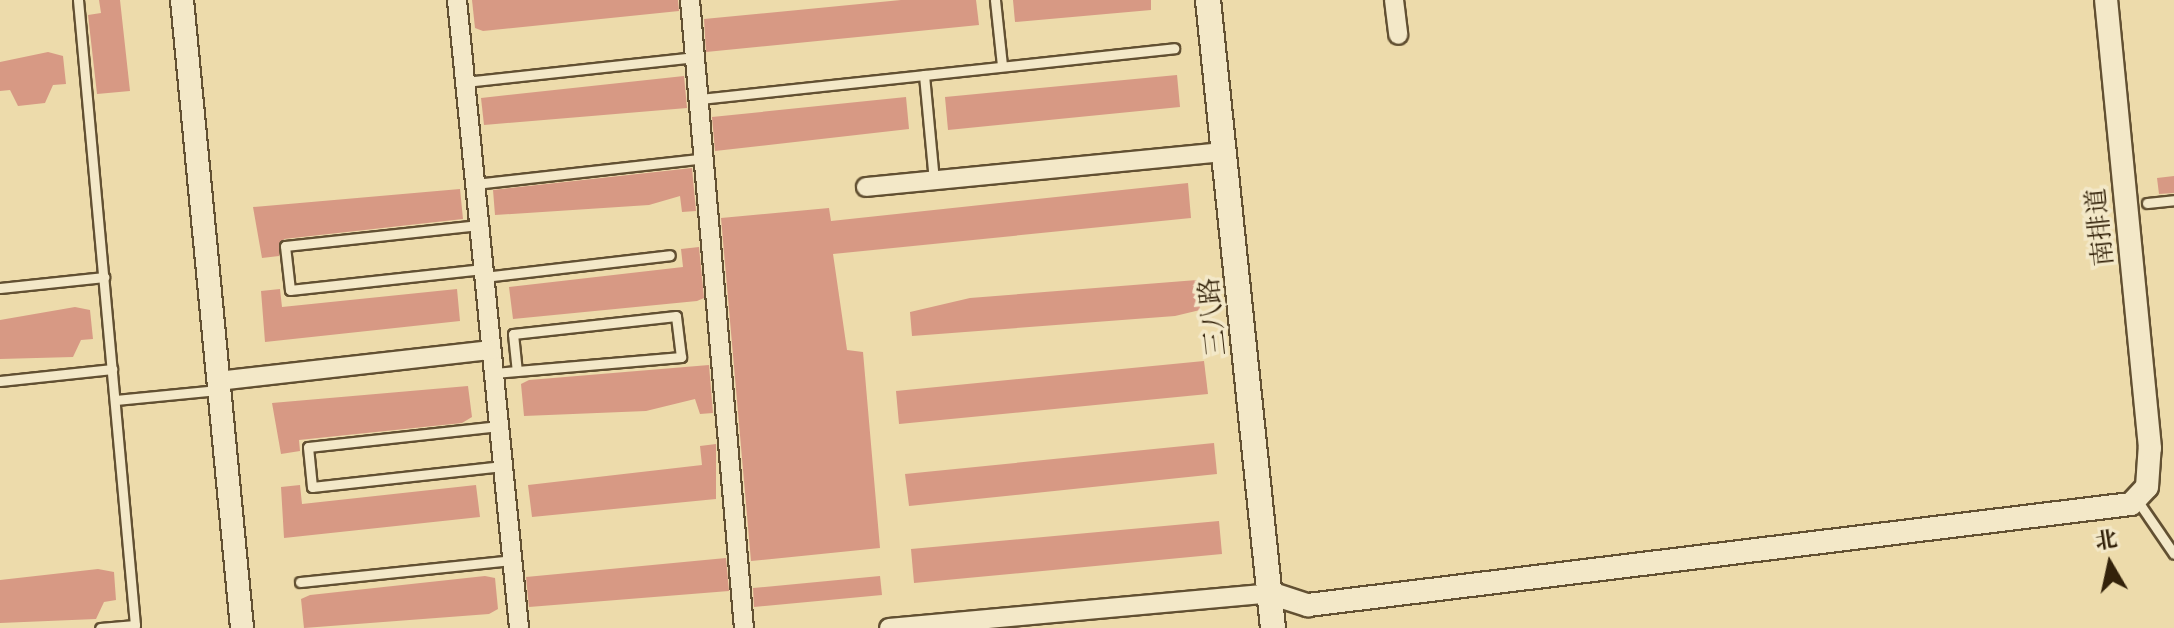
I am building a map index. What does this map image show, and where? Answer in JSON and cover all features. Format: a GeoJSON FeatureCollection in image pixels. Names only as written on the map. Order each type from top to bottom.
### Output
{"type":"FeatureCollection","features":[{"type":"Feature","properties":{"kind":"main road","name":"三八路"},"geometry":{"type":"LineString","coordinates":[[1208,0],[1273,628]]}},
{"type":"Feature","properties":{"kind":"street"},"geometry":{"type":"LineString","coordinates":[[182,0],[242,628]]}},
{"type":"Feature","properties":{"kind":"street"},"geometry":{"type":"LineString","coordinates":[[457,0],[519,628]]}},
{"type":"Feature","properties":{"kind":"street"},"geometry":{"type":"LineString","coordinates":[[690,0],[707,158],[744,628]]}},
{"type":"Feature","properties":{"kind":"street"},"geometry":{"type":"LineString","coordinates":[[1394,0],[1398,35]]}},
{"type":"Feature","properties":{"kind":"street","name":"南排道"},"geometry":{"type":"LineString","coordinates":[[2106,0],[2150,448],[2150,479],[2137,500]]}},
{"type":"Feature","properties":{"kind":"street"},"geometry":{"type":"LineString","coordinates":[[866,187],[1224,152]]}},
{"type":"Feature","properties":{"kind":"street"},"geometry":{"type":"LineString","coordinates":[[219,385],[491,350]]}},
{"type":"Feature","properties":{"kind":"street"},"geometry":{"type":"LineString","coordinates":[[889,628],[1006,623],[1270,593],[1308,605],[2106,512],[2137,500]]}},
{"type":"Feature","properties":{"kind":"lane"},"geometry":{"type":"LineString","coordinates":[[78,0],[135,625],[100,628]]}},
{"type":"Feature","properties":{"kind":"lane"},"geometry":{"type":"LineString","coordinates":[[995,0],[1002,66]]}},
{"type":"Feature","properties":{"kind":"lane"},"geometry":{"type":"LineString","coordinates":[[700,99],[1174,48]]}},
{"type":"Feature","properties":{"kind":"lane"},"geometry":{"type":"LineString","coordinates":[[465,82],[696,57]]}},
{"type":"Feature","properties":{"kind":"lane"},"geometry":{"type":"LineString","coordinates":[[924,75],[934,180]]}},
{"type":"Feature","properties":{"kind":"lane"},"geometry":{"type":"LineString","coordinates":[[475,184],[707,158]]}},
{"type":"Feature","properties":{"kind":"lane"},"geometry":{"type":"LineString","coordinates":[[2147,203],[2174,200]]}},
{"type":"Feature","properties":{"kind":"lane"},"geometry":{"type":"LineString","coordinates":[[479,225],[285,246],[290,290],[670,255]]}},
{"type":"Feature","properties":{"kind":"lane"},"geometry":{"type":"LineString","coordinates":[[0,288],[104,277]]}},
{"type":"Feature","properties":{"kind":"lane"},"geometry":{"type":"LineString","coordinates":[[494,373],[681,357],[676,316],[513,334],[517,370]]}},
{"type":"Feature","properties":{"kind":"lane"},"geometry":{"type":"LineString","coordinates":[[0,381],[112,369]]}},
{"type":"Feature","properties":{"kind":"lane"},"geometry":{"type":"LineString","coordinates":[[115,400],[219,385]]}},
{"type":"Feature","properties":{"kind":"lane"},"geometry":{"type":"LineString","coordinates":[[500,426],[308,447],[312,487],[503,466]]}},
{"type":"Feature","properties":{"kind":"lane"},"geometry":{"type":"LineString","coordinates":[[2137,500],[2174,554]]}},
{"type":"Feature","properties":{"kind":"lane"},"geometry":{"type":"LineString","coordinates":[[300,582],[512,560]]}},
{"type":"Feature","properties":{"kind":"building"},"geometry":{"type":"Polygon","coordinates":[[[99,0],[120,0],[130,91],[97,94],[88,15],[101,13],[99,0]]]}},
{"type":"Feature","properties":{"kind":"building"},"geometry":{"type":"Polygon","coordinates":[[[472,0],[678,0],[679,11],[483,31],[475,28],[472,0]]]}},
{"type":"Feature","properties":{"kind":"building"},"geometry":{"type":"Polygon","coordinates":[[[901,0],[976,0],[979,25],[706,52],[704,19],[901,0]]]}},
{"type":"Feature","properties":{"kind":"building"},"geometry":{"type":"Polygon","coordinates":[[[1013,0],[1151,0],[1151,10],[1015,22],[1013,0]]]}},
{"type":"Feature","properties":{"kind":"building"},"geometry":{"type":"Polygon","coordinates":[[[48,52],[63,56],[66,84],[53,85],[45,103],[18,106],[10,90],[0,91],[0,62],[48,52]]]}},
{"type":"Feature","properties":{"kind":"building"},"geometry":{"type":"Polygon","coordinates":[[[1177,75],[1180,107],[948,130],[945,97],[1177,75]]]}},
{"type":"Feature","properties":{"kind":"building"},"geometry":{"type":"Polygon","coordinates":[[[684,76],[687,108],[484,125],[481,98],[684,76]]]}},
{"type":"Feature","properties":{"kind":"building"},"geometry":{"type":"Polygon","coordinates":[[[906,97],[909,129],[715,151],[712,117],[906,97]]]}},
{"type":"Feature","properties":{"kind":"building"},"geometry":{"type":"Polygon","coordinates":[[[692,168],[696,211],[682,212],[680,196],[649,205],[495,215],[493,190],[692,168]]]}},
{"type":"Feature","properties":{"kind":"building"},"geometry":{"type":"Polygon","coordinates":[[[2174,176],[2174,193],[2159,194],[2157,178],[2174,176]]]}},
{"type":"Feature","properties":{"kind":"building"},"geometry":{"type":"Polygon","coordinates":[[[1188,183],[1191,218],[833,254],[847,350],[863,352],[880,548],[751,561],[721,218],[829,208],[831,221],[1188,183]]]}},
{"type":"Feature","properties":{"kind":"building"},"geometry":{"type":"Polygon","coordinates":[[[460,189],[463,219],[284,239],[279,256],[262,258],[253,207],[460,189]]]}},
{"type":"Feature","properties":{"kind":"building"},"geometry":{"type":"Polygon","coordinates":[[[699,247],[704,298],[697,301],[513,319],[509,287],[683,267],[681,249],[699,247]]]}},
{"type":"Feature","properties":{"kind":"building"},"geometry":{"type":"Polygon","coordinates":[[[1197,280],[1200,310],[1175,316],[912,336],[910,312],[970,298],[1197,280]]]}},
{"type":"Feature","properties":{"kind":"building"},"geometry":{"type":"Polygon","coordinates":[[[280,289],[282,307],[457,289],[460,321],[265,342],[261,291],[280,289]]]}},
{"type":"Feature","properties":{"kind":"building"},"geometry":{"type":"Polygon","coordinates":[[[75,307],[90,310],[93,339],[81,340],[73,357],[0,359],[0,320],[75,307]]]}},
{"type":"Feature","properties":{"kind":"building"},"geometry":{"type":"Polygon","coordinates":[[[1204,361],[1208,394],[899,424],[896,391],[1204,361]]]}},
{"type":"Feature","properties":{"kind":"building"},"geometry":{"type":"Polygon","coordinates":[[[709,365],[713,413],[700,414],[695,399],[646,411],[524,416],[521,384],[529,380],[709,365]]]}},
{"type":"Feature","properties":{"kind":"building"},"geometry":{"type":"Polygon","coordinates":[[[468,386],[472,417],[462,423],[299,440],[300,451],[281,454],[272,403],[468,386]]]}},
{"type":"Feature","properties":{"kind":"building"},"geometry":{"type":"Polygon","coordinates":[[[1214,443],[1217,474],[909,506],[905,474],[1214,443]]]}},
{"type":"Feature","properties":{"kind":"building"},"geometry":{"type":"Polygon","coordinates":[[[716,444],[716,499],[532,517],[528,485],[702,465],[700,446],[716,444]]]}},
{"type":"Feature","properties":{"kind":"building"},"geometry":{"type":"Polygon","coordinates":[[[300,485],[302,504],[476,485],[480,517],[284,538],[281,487],[300,485]]]}},
{"type":"Feature","properties":{"kind":"building"},"geometry":{"type":"Polygon","coordinates":[[[1219,521],[1222,554],[914,583],[911,549],[1219,521]]]}},
{"type":"Feature","properties":{"kind":"building"},"geometry":{"type":"Polygon","coordinates":[[[726,558],[729,591],[529,607],[526,577],[726,558]]]}},
{"type":"Feature","properties":{"kind":"building"},"geometry":{"type":"Polygon","coordinates":[[[98,569],[114,572],[116,600],[104,602],[96,619],[0,623],[0,580],[98,569]]]}},
{"type":"Feature","properties":{"kind":"building"},"geometry":{"type":"Polygon","coordinates":[[[485,576],[495,578],[498,609],[489,614],[304,628],[301,599],[310,595],[485,576]]]}},
{"type":"Feature","properties":{"kind":"building"},"geometry":{"type":"Polygon","coordinates":[[[880,576],[882,595],[754,607],[753,588],[880,576]]]}}]}
